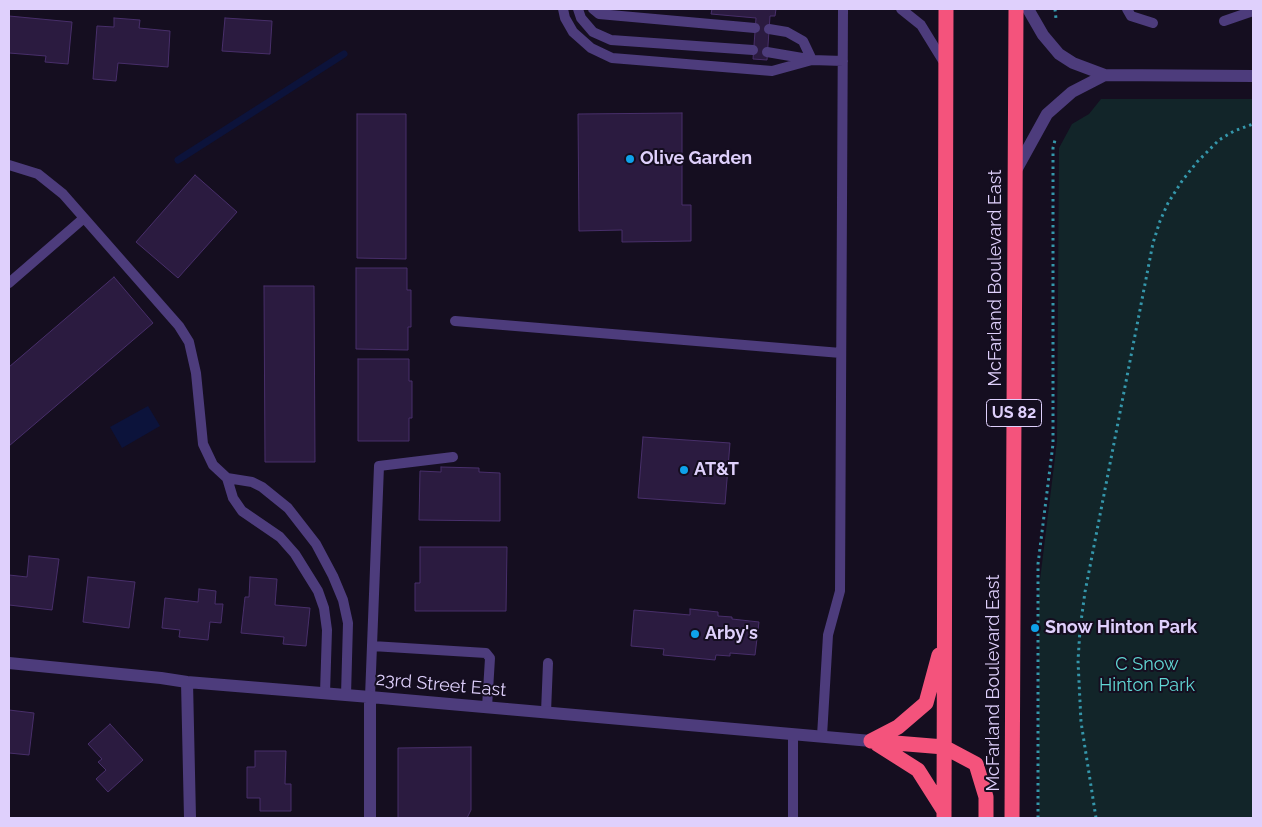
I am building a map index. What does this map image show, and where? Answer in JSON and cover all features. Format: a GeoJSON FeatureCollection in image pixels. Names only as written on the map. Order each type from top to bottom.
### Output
{"type":"FeatureCollection","features":[{"type":"Feature","properties":{"kind":"highway"},"geometry":{"type":"LineString","coordinates":[[944,815],[946,9]]}},
{"type":"Feature","properties":{"kind":"highway","name":"McFarland Boulevard East"},"geometry":{"type":"LineString","coordinates":[[1012,818],[1016,9]]}},
{"type":"Feature","properties":{"kind":"highway"},"geometry":{"type":"LineString","coordinates":[[871,741],[898,727],[926,703],[944,635]]}},
{"type":"Feature","properties":{"kind":"highway"},"geometry":{"type":"LineString","coordinates":[[871,741],[944,747],[976,764],[986,797],[986,818]]}},
{"type":"Feature","properties":{"kind":"highway"},"geometry":{"type":"LineString","coordinates":[[871,741],[916,768],[944,815]]}},
{"type":"Feature","properties":{"kind":"street"},"geometry":{"type":"LineString","coordinates":[[1028,9],[1043,35],[1059,54],[1073,63],[1105,75],[1253,76]]}},
{"type":"Feature","properties":{"kind":"street"},"geometry":{"type":"LineString","coordinates":[[1015,172],[1047,114],[1072,92],[1105,75]]}},
{"type":"Feature","properties":{"kind":"street","name":"23rd Street East"},"geometry":{"type":"LineString","coordinates":[[9,663],[187,682],[871,741]]}},
{"type":"Feature","properties":{"kind":"street"},"geometry":{"type":"LineString","coordinates":[[187,682],[190,818]]}},
{"type":"Feature","properties":{"kind":"street"},"geometry":{"type":"LineString","coordinates":[[370,697],[370,818]]}},
{"type":"Feature","properties":{"kind":"lane"},"geometry":{"type":"LineString","coordinates":[[563,9],[565,18],[574,32],[591,48],[612,58],[772,71],[812,60]]}},
{"type":"Feature","properties":{"kind":"lane"},"geometry":{"type":"LineString","coordinates":[[578,9],[581,18],[593,32],[611,40],[753,50]]}},
{"type":"Feature","properties":{"kind":"lane"},"geometry":{"type":"LineString","coordinates":[[593,9],[599,14],[755,28]]}},
{"type":"Feature","properties":{"kind":"lane"},"geometry":{"type":"LineString","coordinates":[[822,736],[828,635],[840,591],[843,9]]}},
{"type":"Feature","properties":{"kind":"lane"},"geometry":{"type":"LineString","coordinates":[[901,9],[922,24],[946,64]]}},
{"type":"Feature","properties":{"kind":"lane"},"geometry":{"type":"LineString","coordinates":[[1127,9],[1131,16],[1153,23]]}},
{"type":"Feature","properties":{"kind":"lane"},"geometry":{"type":"LineString","coordinates":[[1224,21],[1253,11]]}},
{"type":"Feature","properties":{"kind":"lane"},"geometry":{"type":"LineString","coordinates":[[769,29],[787,32],[803,41],[812,60]]}},
{"type":"Feature","properties":{"kind":"lane"},"geometry":{"type":"LineString","coordinates":[[767,52],[812,60],[843,61]]}},
{"type":"Feature","properties":{"kind":"lane"},"geometry":{"type":"LineString","coordinates":[[9,165],[38,174],[64,194],[179,326],[189,342],[196,372],[203,444],[213,465],[227,478],[233,498],[242,511],[280,537],[295,554],[318,591],[324,608],[327,630],[325,693]]}},
{"type":"Feature","properties":{"kind":"lane"},"geometry":{"type":"LineString","coordinates":[[9,283],[84,218]]}},
{"type":"Feature","properties":{"kind":"lane"},"geometry":{"type":"LineString","coordinates":[[455,321],[841,353]]}},
{"type":"Feature","properties":{"kind":"lane"},"geometry":{"type":"LineString","coordinates":[[370,697],[379,466],[453,457]]}},
{"type":"Feature","properties":{"kind":"lane"},"geometry":{"type":"LineString","coordinates":[[227,478],[252,482],[262,488],[288,508],[316,544],[343,600],[348,623],[346,695]]}},
{"type":"Feature","properties":{"kind":"lane"},"geometry":{"type":"LineString","coordinates":[[372,646],[486,653],[490,658],[487,707]]}},
{"type":"Feature","properties":{"kind":"lane"},"geometry":{"type":"LineString","coordinates":[[546,712],[548,663]]}},
{"type":"Feature","properties":{"kind":"lane"},"geometry":{"type":"LineString","coordinates":[[792,734],[792,818]]}},
{"type":"Feature","properties":{"kind":"path"},"geometry":{"type":"LineString","coordinates":[[1055,9],[1058,24]]}},
{"type":"Feature","properties":{"kind":"path"},"geometry":{"type":"LineString","coordinates":[[1096,818],[1081,714],[1078,661],[1080,630],[1085,592],[1153,243],[1168,203],[1197,162],[1219,140],[1234,131],[1253,124]]}},
{"type":"Feature","properties":{"kind":"path"},"geometry":{"type":"LineString","coordinates":[[1038,818],[1038,564],[1053,444],[1053,148],[1057,132]]}},
{"type":"Feature","properties":{"kind":"green space","name":"C Snow Hinton Park"},"geometry":{"type":"Polygon","coordinates":[[[1101,99],[1253,99],[1253,818],[1039,818],[1039,588],[1057,441],[1059,148],[1072,124],[1089,114],[1101,99]]]}},
{"type":"Feature","properties":{"kind":"shaded area"},"geometry":{"type":"Polygon","coordinates":[[[148,406],[160,426],[122,448],[110,427],[148,406]]]}},
{"type":"Feature","properties":{"kind":"building"},"geometry":{"type":"Polygon","coordinates":[[[712,9],[776,9],[775,16],[770,16],[767,60],[753,59],[756,18],[711,14],[712,9]]]}},
{"type":"Feature","properties":{"kind":"building"},"geometry":{"type":"Polygon","coordinates":[[[9,16],[72,22],[68,64],[45,62],[46,56],[9,53],[9,16]]]}},
{"type":"Feature","properties":{"kind":"building"},"geometry":{"type":"Polygon","coordinates":[[[114,18],[140,20],[139,28],[170,31],[168,67],[118,63],[116,81],[93,79],[97,26],[114,27],[114,18]]]}},
{"type":"Feature","properties":{"kind":"building"},"geometry":{"type":"Polygon","coordinates":[[[225,18],[272,21],[270,54],[222,51],[225,18]]]}},
{"type":"Feature","properties":{"kind":"building","name":"Olive Garden"},"geometry":{"type":"Polygon","coordinates":[[[682,113],[682,205],[691,205],[691,241],[622,242],[622,230],[579,231],[578,114],[682,113]]]}},
{"type":"Feature","properties":{"kind":"building"},"geometry":{"type":"Polygon","coordinates":[[[357,114],[406,114],[406,259],[357,258],[357,114]]]}},
{"type":"Feature","properties":{"kind":"building"},"geometry":{"type":"Polygon","coordinates":[[[195,175],[237,212],[178,278],[136,242],[195,175]]]}},
{"type":"Feature","properties":{"kind":"building"},"geometry":{"type":"Polygon","coordinates":[[[356,268],[407,268],[407,290],[411,290],[411,327],[408,327],[408,350],[356,349],[356,268]]]}},
{"type":"Feature","properties":{"kind":"building"},"geometry":{"type":"Polygon","coordinates":[[[114,277],[153,323],[9,446],[9,367],[114,277]]]}},
{"type":"Feature","properties":{"kind":"building"},"geometry":{"type":"Polygon","coordinates":[[[264,286],[314,286],[315,462],[265,462],[264,286]]]}},
{"type":"Feature","properties":{"kind":"building"},"geometry":{"type":"Polygon","coordinates":[[[358,359],[409,359],[409,381],[412,381],[412,418],[409,418],[409,441],[358,441],[358,359]]]}},
{"type":"Feature","properties":{"kind":"building"},"geometry":{"type":"Polygon","coordinates":[[[643,437],[730,443],[725,504],[638,498],[643,437]]]}},
{"type":"Feature","properties":{"kind":"building"},"geometry":{"type":"Polygon","coordinates":[[[441,467],[479,468],[479,472],[500,473],[500,521],[419,520],[420,471],[441,472],[441,467]]]}},
{"type":"Feature","properties":{"kind":"building"},"geometry":{"type":"Polygon","coordinates":[[[420,547],[507,547],[506,611],[415,611],[415,583],[420,583],[420,547]]]}},
{"type":"Feature","properties":{"kind":"building"},"geometry":{"type":"Polygon","coordinates":[[[29,556],[59,559],[52,610],[9,605],[9,575],[27,577],[29,556]]]}},
{"type":"Feature","properties":{"kind":"building"},"geometry":{"type":"Polygon","coordinates":[[[88,577],[135,582],[129,628],[83,622],[88,577]]]}},
{"type":"Feature","properties":{"kind":"building"},"geometry":{"type":"Polygon","coordinates":[[[250,577],[277,579],[275,605],[310,608],[306,646],[283,644],[284,637],[241,633],[245,597],[249,597],[250,577]]]}},
{"type":"Feature","properties":{"kind":"building"},"geometry":{"type":"Polygon","coordinates":[[[199,589],[216,591],[215,604],[223,604],[221,623],[210,622],[208,640],[179,637],[180,630],[162,628],[165,598],[198,602],[199,589]]]}},
{"type":"Feature","properties":{"kind":"building","name":"Arby's"},"geometry":{"type":"Polygon","coordinates":[[[690,609],[718,612],[718,616],[759,622],[755,655],[730,653],[730,656],[716,655],[715,660],[663,655],[664,649],[631,646],[634,610],[690,615],[690,609]]]}},
{"type":"Feature","properties":{"kind":"building"},"geometry":{"type":"Polygon","coordinates":[[[9,710],[34,713],[29,755],[9,753],[9,710]]]}},
{"type":"Feature","properties":{"kind":"building"},"geometry":{"type":"Polygon","coordinates":[[[110,724],[143,760],[108,792],[96,779],[106,770],[98,762],[102,759],[88,744],[110,724]]]}},
{"type":"Feature","properties":{"kind":"building"},"geometry":{"type":"Polygon","coordinates":[[[471,747],[471,810],[467,818],[398,818],[398,748],[471,747]]]}},
{"type":"Feature","properties":{"kind":"building"},"geometry":{"type":"Polygon","coordinates":[[[255,751],[286,751],[285,784],[291,784],[291,811],[260,811],[260,798],[247,798],[247,767],[255,767],[255,751]]]}},
{"type":"Feature","properties":{"kind":"waterway"},"geometry":{"type":"LineString","coordinates":[[178,160],[344,54]]}},
{"type":"Feature","properties":{"kind":"place","name":"Olive Garden"},"geometry":{"type":"Point","coordinates":[630,159]}},
{"type":"Feature","properties":{"kind":"place","name":"AT&T"},"geometry":{"type":"Point","coordinates":[684,470]}},
{"type":"Feature","properties":{"kind":"place","name":"Snow Hinton Park"},"geometry":{"type":"Point","coordinates":[1035,628]}},
{"type":"Feature","properties":{"kind":"place","name":"Arby's"},"geometry":{"type":"Point","coordinates":[695,634]}}]}
